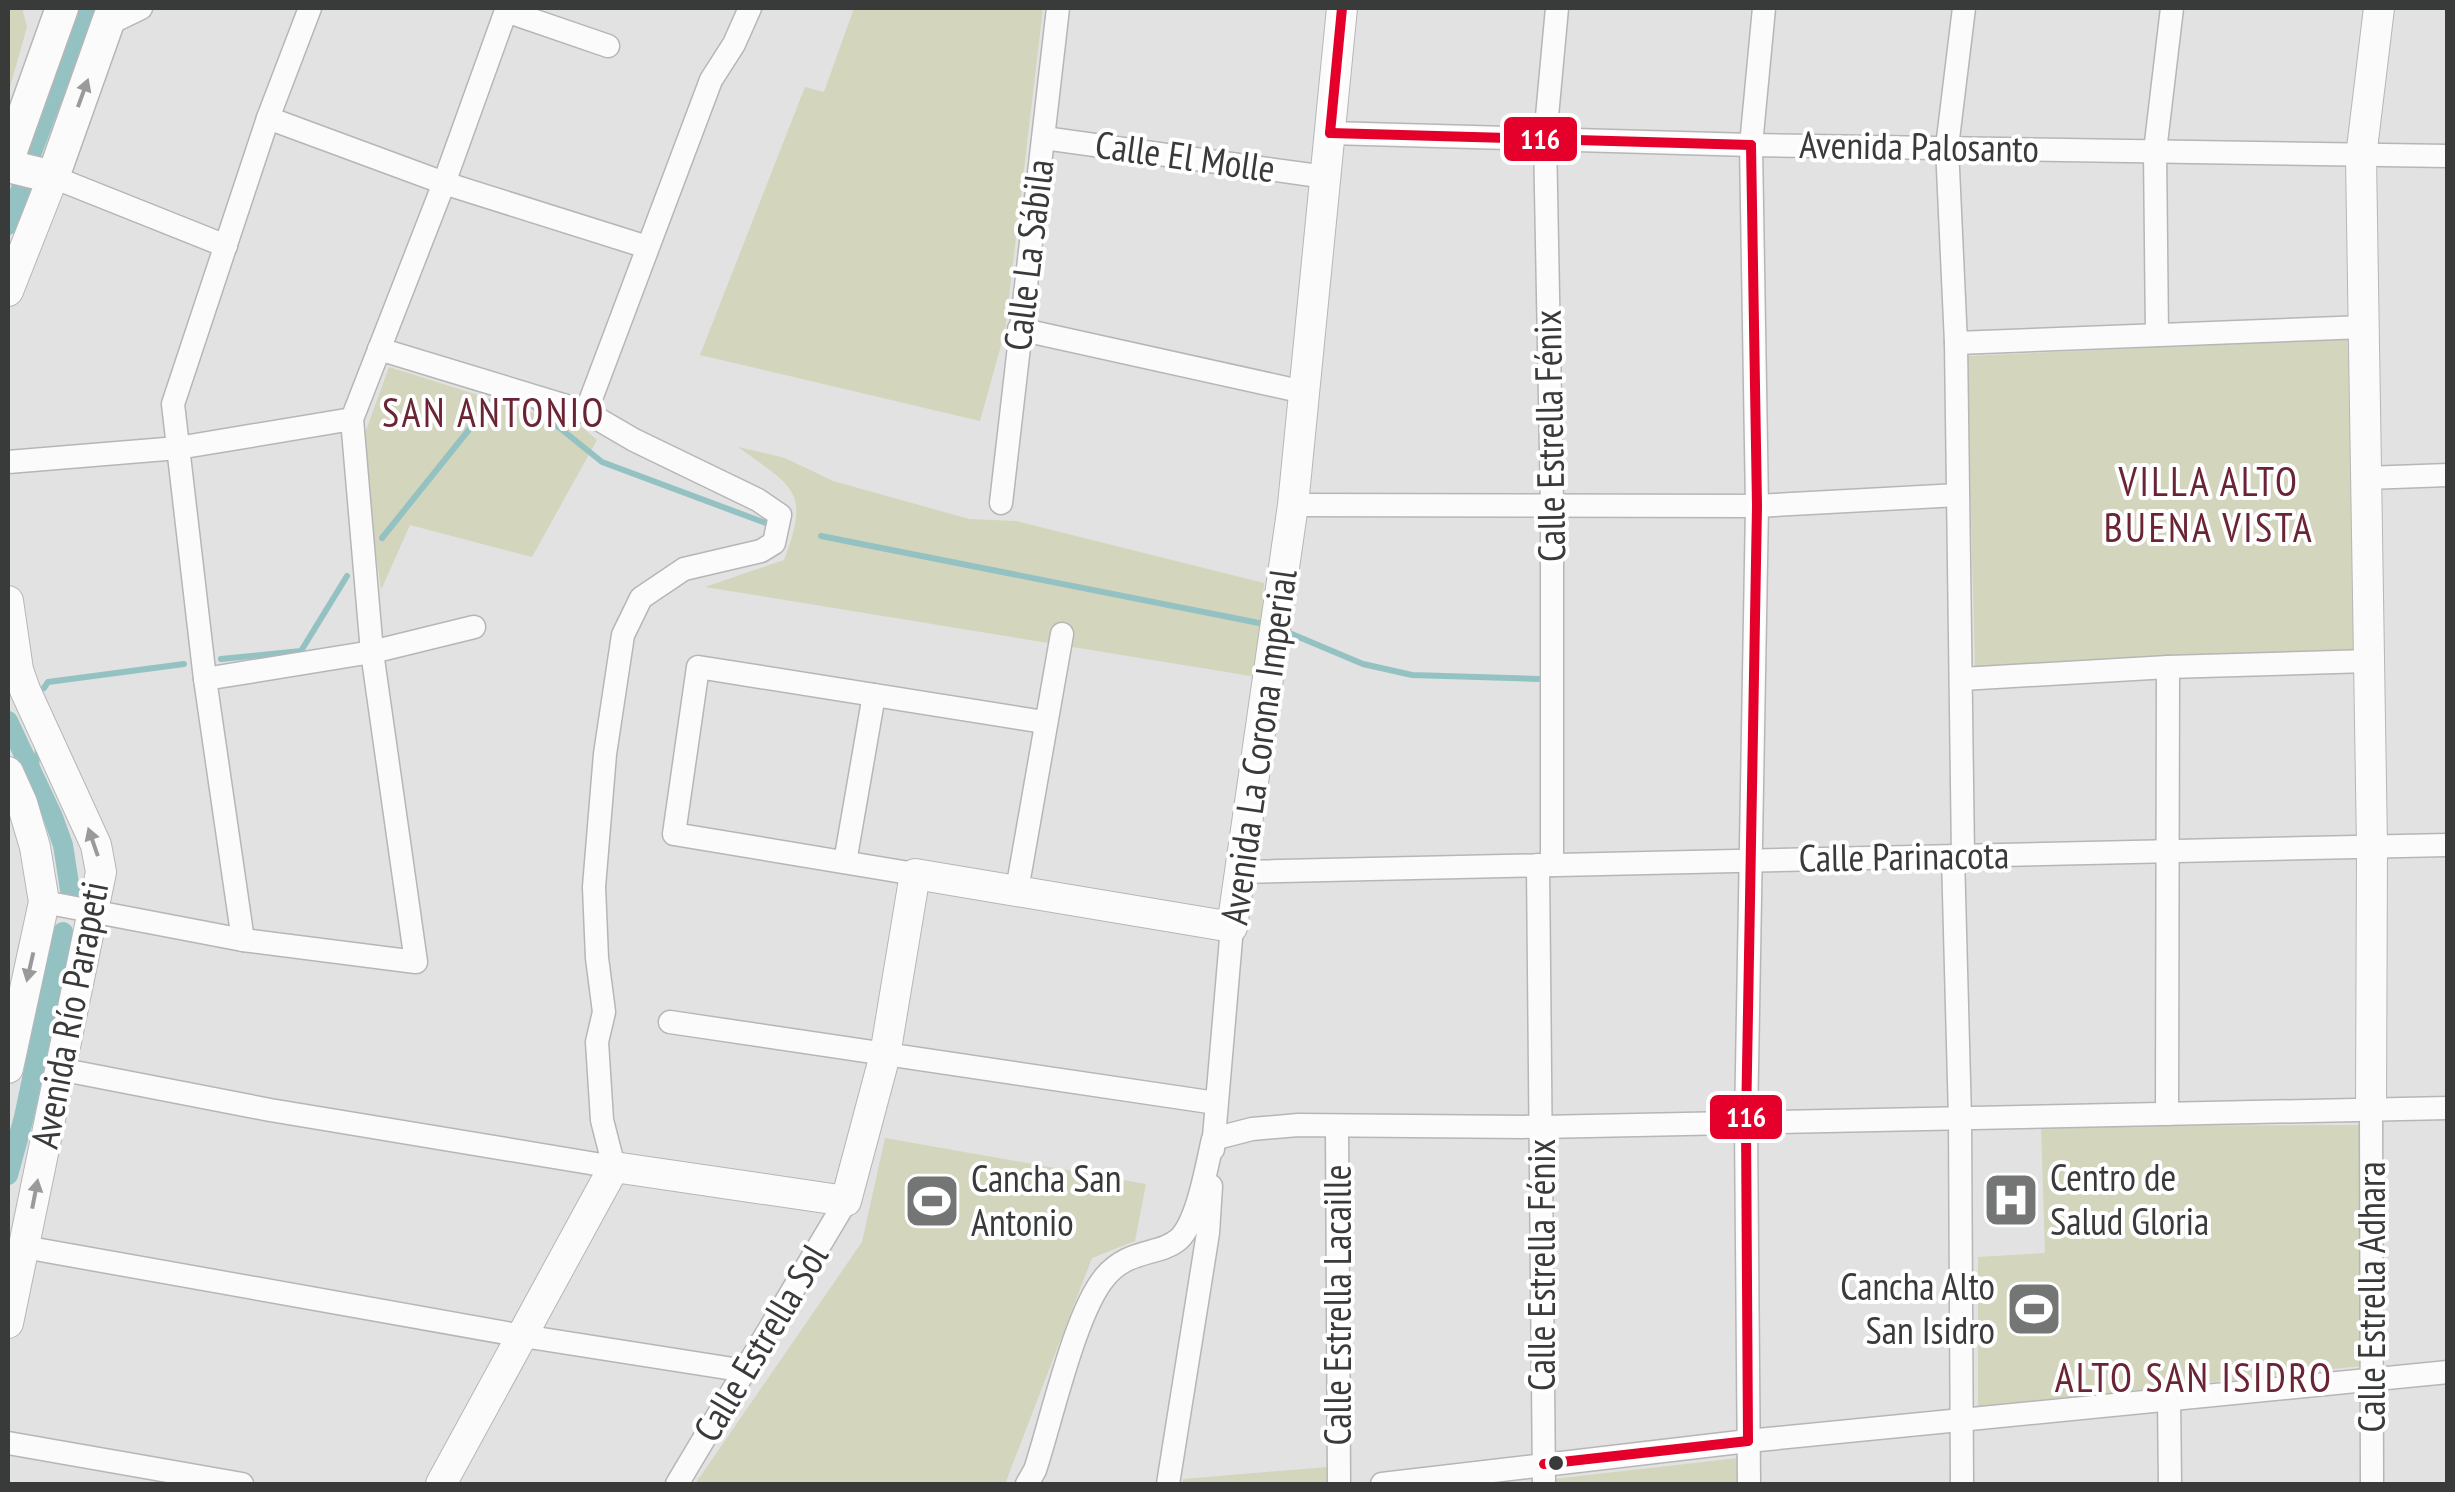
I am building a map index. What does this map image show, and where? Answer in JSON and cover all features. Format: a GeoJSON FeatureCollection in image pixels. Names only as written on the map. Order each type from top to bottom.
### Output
{"type":"FeatureCollection","features":[{"type":"Feature","properties":{"kind":"main road"},"geometry":{"type":"LineString","coordinates":[[62,8],[8,163],[53,178],[110,16]]}},
{"type":"Feature","properties":{"kind":"street"},"geometry":{"type":"LineString","coordinates":[[110,16],[142,8]]}},
{"type":"Feature","properties":{"kind":"street"},"geometry":{"type":"LineString","coordinates":[[242,940],[173,404],[268,118],[310,8]]}},
{"type":"Feature","properties":{"kind":"street"},"geometry":{"type":"LineString","coordinates":[[586,412],[711,80],[734,44],[750,8]]}},
{"type":"Feature","properties":{"kind":"street","name":"Calle La Sábila"},"geometry":{"type":"LineString","coordinates":[[1001,503],[1058,8]]}},
{"type":"Feature","properties":{"kind":"street","name":"Avenida La Corona Imperial"},"geometry":{"type":"LineString","coordinates":[[1168,1484],[1208,1233],[1232,928],[1293,505],[1342,8]]}},
{"type":"Feature","properties":{"kind":"street","name":"Calle Estrella Fénix"},"geometry":{"type":"LineString","coordinates":[[1544,1474],[1541,1127],[1552,504],[1545,138],[1556,8]]}},
{"type":"Feature","properties":{"kind":"street"},"geometry":{"type":"LineString","coordinates":[[1748,1484],[1746,1124],[1757,506],[1751,146],[1764,8]]}},
{"type":"Feature","properties":{"kind":"street"},"geometry":{"type":"LineString","coordinates":[[1962,1484],[1958,856],[1962,679],[1948,147],[1964,8]]}},
{"type":"Feature","properties":{"kind":"street"},"geometry":{"type":"LineString","coordinates":[[2157,335],[2156,150],[2172,8]]}},
{"type":"Feature","properties":{"kind":"street"},"geometry":{"type":"LineString","coordinates":[[2371,1109],[2372,847],[2361,157],[2379,8]]}},
{"type":"Feature","properties":{"kind":"street"},"geometry":{"type":"LineString","coordinates":[[44,902],[242,940],[416,962],[372,652],[352,420],[506,9],[608,46]]}},
{"type":"Feature","properties":{"kind":"street"},"geometry":{"type":"LineString","coordinates":[[268,118],[444,183],[647,248]]}},
{"type":"Feature","properties":{"kind":"street","name":"Avenida Palosanto"},"geometry":{"type":"LineString","coordinates":[[1330,133],[1751,146],[2448,156]]}},
{"type":"Feature","properties":{"kind":"street","name":"Calle El Molle"},"geometry":{"type":"LineString","coordinates":[[1044,138],[1326,176]]}},
{"type":"Feature","properties":{"kind":"street"},"geometry":{"type":"LineString","coordinates":[[8,291],[53,178],[226,246]]}},
{"type":"Feature","properties":{"kind":"street"},"geometry":{"type":"LineString","coordinates":[[1956,343],[2364,327]]}},
{"type":"Feature","properties":{"kind":"street"},"geometry":{"type":"LineString","coordinates":[[1020,328],[1304,392]]}},
{"type":"Feature","properties":{"kind":"street"},"geometry":{"type":"LineString","coordinates":[[379,350],[586,412],[780,515],[774,543],[761,551],[684,568],[640,598],[623,635],[605,754],[594,888],[604,1012],[598,1042],[602,1120],[614,1167],[441,1484]]}},
{"type":"Feature","properties":{"kind":"street"},"geometry":{"type":"LineString","coordinates":[[8,462],[178,448],[352,420]]}},
{"type":"Feature","properties":{"kind":"street"},"geometry":{"type":"LineString","coordinates":[[2366,478],[2448,474]]}},
{"type":"Feature","properties":{"kind":"street"},"geometry":{"type":"LineString","coordinates":[[1293,505],[1757,506],[1958,495]]}},
{"type":"Feature","properties":{"kind":"street","name":"Avenida Río Parapeti"},"geometry":{"type":"LineString","coordinates":[[8,601],[18,670],[96,844],[100,872],[8,1323]]}},
{"type":"Feature","properties":{"kind":"street"},"geometry":{"type":"LineString","coordinates":[[206,679],[372,652],[474,627]]}},
{"type":"Feature","properties":{"kind":"street"},"geometry":{"type":"LineString","coordinates":[[1018,890],[1062,634]]}},
{"type":"Feature","properties":{"kind":"street"},"geometry":{"type":"LineString","coordinates":[[1962,679],[2368,661]]}},
{"type":"Feature","properties":{"kind":"street"},"geometry":{"type":"LineString","coordinates":[[1044,722],[698,667],[674,834],[1232,928]]}},
{"type":"Feature","properties":{"kind":"street"},"geometry":{"type":"LineString","coordinates":[[2167,1114],[2168,667]]}},
{"type":"Feature","properties":{"kind":"street"},"geometry":{"type":"LineString","coordinates":[[845,862],[874,695]]}},
{"type":"Feature","properties":{"kind":"street","name":"Avenida Río Parapeti"},"geometry":{"type":"LineString","coordinates":[[8,772],[36,847],[44,902],[8,1068]]}},
{"type":"Feature","properties":{"kind":"street","name":"Calle Parinacota"},"geometry":{"type":"LineString","coordinates":[[1240,872],[2448,845]]}},
{"type":"Feature","properties":{"kind":"street"},"geometry":{"type":"LineString","coordinates":[[58,1070],[270,1110],[846,1201],[885,1054],[915,874]]}},
{"type":"Feature","properties":{"kind":"street"},"geometry":{"type":"LineString","coordinates":[[670,1022],[1216,1102]]}},
{"type":"Feature","properties":{"kind":"street"},"geometry":{"type":"LineString","coordinates":[[1027,1484],[1086,1313],[1104,1278],[1130,1258],[1178,1240],[1189,1224],[1213,1138],[1252,1129],[1337,1126],[1746,1124],[2448,1108]]}},
{"type":"Feature","properties":{"kind":"street","name":"Calle Estrella Adhara"},"geometry":{"type":"LineString","coordinates":[[2371,1109],[2372,1484]]}},
{"type":"Feature","properties":{"kind":"street","name":"Calle Estrella Lacaille"},"geometry":{"type":"LineString","coordinates":[[1337,1126],[1339,1484]]}},
{"type":"Feature","properties":{"kind":"street","name":"Calle Estrella Sol"},"geometry":{"type":"LineString","coordinates":[[676,1484],[846,1201]]}},
{"type":"Feature","properties":{"kind":"street"},"geometry":{"type":"LineString","coordinates":[[24,1248],[746,1371]]}},
{"type":"Feature","properties":{"kind":"street"},"geometry":{"type":"LineString","coordinates":[[1382,1484],[1544,1474],[1748,1442],[2448,1372]]}},
{"type":"Feature","properties":{"kind":"street"},"geometry":{"type":"LineString","coordinates":[[2170,1398],[2170,1484]]}},
{"type":"Feature","properties":{"kind":"street"},"geometry":{"type":"LineString","coordinates":[[8,1443],[242,1484]]}},
{"type":"Feature","properties":{"kind":"green space"},"geometry":{"type":"Polygon","coordinates":[[[8,8],[22,8],[27,27],[8,94],[8,8]]]}},
{"type":"Feature","properties":{"kind":"green space"},"geometry":{"type":"Polygon","coordinates":[[[854,8],[1043,8],[1005,331],[980,421],[700,355],[805,87],[824,92],[854,8]]]}},
{"type":"Feature","properties":{"kind":"green space"},"geometry":{"type":"Polygon","coordinates":[[[2351,339],[2354,649],[1975,668],[1967,356],[2351,339]]]}},
{"type":"Feature","properties":{"kind":"green space"},"geometry":{"type":"Polygon","coordinates":[[[389,367],[583,428],[597,440],[532,557],[410,525],[381,590],[361,444],[389,367]]]}},
{"type":"Feature","properties":{"kind":"green space"},"geometry":{"type":"Polygon","coordinates":[[[738,447],[785,458],[833,481],[969,519],[1016,521],[1264,583],[1257,677],[705,587],[784,560],[792,537],[796,504],[792,492],[738,447]]]}},
{"type":"Feature","properties":{"kind":"green space"},"geometry":{"type":"Polygon","coordinates":[[[2362,1125],[2362,1366],[1978,1407],[1978,1257],[2045,1253],[2041,1126],[2362,1125]]]}},
{"type":"Feature","properties":{"kind":"green space"},"geometry":{"type":"Polygon","coordinates":[[[885,1138],[1146,1184],[1135,1241],[1092,1258],[1005,1484],[695,1484],[862,1242],[885,1138]]]}},
{"type":"Feature","properties":{"kind":"green space"},"geometry":{"type":"Polygon","coordinates":[[[1738,1458],[1738,1484],[1553,1484],[1553,1479],[1738,1458]]]}},
{"type":"Feature","properties":{"kind":"green space"},"geometry":{"type":"Polygon","coordinates":[[[1327,1467],[1327,1484],[1182,1484],[1183,1479],[1327,1467]]]}},
{"type":"Feature","properties":{"kind":"waterway"},"geometry":{"type":"LineString","coordinates":[[32,152],[86,8]]}},
{"type":"Feature","properties":{"kind":"waterway"},"geometry":{"type":"LineString","coordinates":[[8,225],[23,183]]}},
{"type":"Feature","properties":{"kind":"waterway"},"geometry":{"type":"LineString","coordinates":[[382,538],[502,393]]}},
{"type":"Feature","properties":{"kind":"waterway"},"geometry":{"type":"LineString","coordinates":[[530,404],[602,462],[771,525]]}},
{"type":"Feature","properties":{"kind":"waterway"},"geometry":{"type":"LineString","coordinates":[[821,536],[1264,624]]}},
{"type":"Feature","properties":{"kind":"waterway"},"geometry":{"type":"LineString","coordinates":[[221,659],[301,651],[347,576]]}},
{"type":"Feature","properties":{"kind":"waterway"},"geometry":{"type":"LineString","coordinates":[[1287,632],[1363,664],[1412,675],[1539,679]]}},
{"type":"Feature","properties":{"kind":"waterway"},"geometry":{"type":"LineString","coordinates":[[44,688],[48,682],[184,664]]}},
{"type":"Feature","properties":{"kind":"waterway"},"geometry":{"type":"LineString","coordinates":[[8,721],[53,817],[63,845],[70,890]]}},
{"type":"Feature","properties":{"kind":"waterway"},"geometry":{"type":"LineString","coordinates":[[35,776],[38,748]]}},
{"type":"Feature","properties":{"kind":"waterway"},"geometry":{"type":"LineString","coordinates":[[8,1175],[63,932]]}},
{"type":"Feature","properties":{"kind":"transit line","name":"116"},"geometry":{"type":"LineString","coordinates":[[1330,133],[1342,8]]}},
{"type":"Feature","properties":{"kind":"transit line","name":"116"},"geometry":{"type":"LineString","coordinates":[[1330,133],[1751,145]]}},
{"type":"Feature","properties":{"kind":"transit line","name":"116"},"geometry":{"type":"LineString","coordinates":[[1748,1441],[1746,1124],[1757,506],[1751,145]]}},
{"type":"Feature","properties":{"kind":"transit line","name":"116"},"geometry":{"type":"LineString","coordinates":[[1544,1464],[1748,1441]]}},
{"type":"Feature","properties":{"kind":"place","name":"Centro de Salud Gloria"},"geometry":{"type":"Point","coordinates":[2011,1200]}},
{"type":"Feature","properties":{"kind":"place","name":"Cancha San Antonio"},"geometry":{"type":"Point","coordinates":[932,1201]}},
{"type":"Feature","properties":{"kind":"place","name":"Cancha Alto San Isidro"},"geometry":{"type":"Point","coordinates":[2034,1309]}},
{"type":"Feature","properties":{"kind":"district","name":"SAN ANTONIO"},"geometry":{"type":"Point","coordinates":[494,413]}},
{"type":"Feature","properties":{"kind":"district","name":"VILLA ALTO BUENA VISTA"},"geometry":{"type":"Point","coordinates":[2209,505]}},
{"type":"Feature","properties":{"kind":"district","name":"ALTO SAN ISIDRO"},"geometry":{"type":"Point","coordinates":[2194,1378]}}]}
